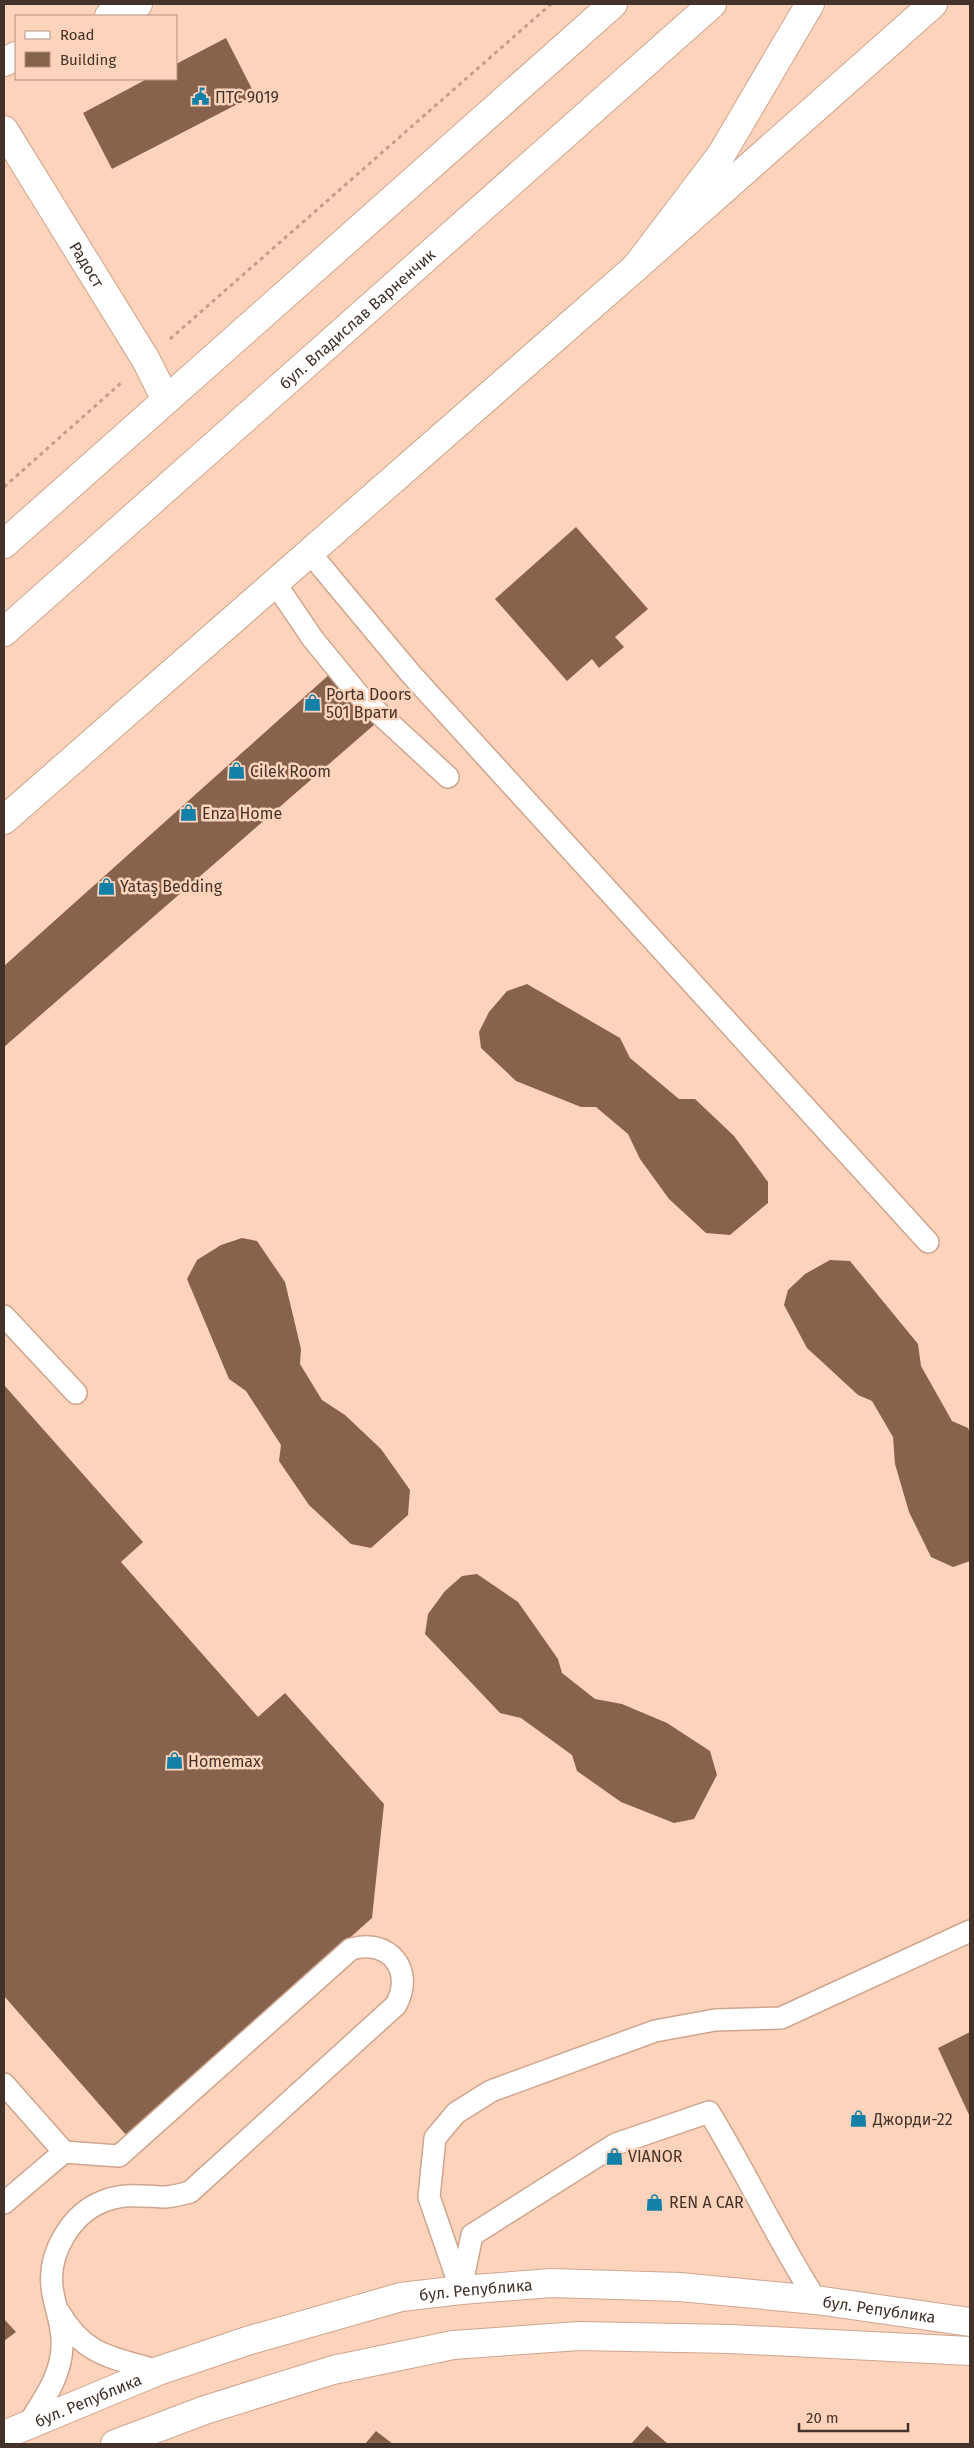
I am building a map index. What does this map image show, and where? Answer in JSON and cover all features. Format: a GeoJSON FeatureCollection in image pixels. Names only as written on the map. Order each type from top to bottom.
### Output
{"type":"FeatureCollection","features":[{"type":"Feature","properties":{"kind":"street"},"geometry":{"type":"LineString","coordinates":[[111,15],[138,4]]}},
{"type":"Feature","properties":{"kind":"street"},"geometry":{"type":"LineString","coordinates":[[4,544],[613,4]]}},
{"type":"Feature","properties":{"kind":"street","name":"бул. Владислав Варненчик"},"geometry":{"type":"LineString","coordinates":[[4,632],[712,4]]}},
{"type":"Feature","properties":{"kind":"street"},"geometry":{"type":"LineString","coordinates":[[636,268],[721,155],[810,4]]}},
{"type":"Feature","properties":{"kind":"street"},"geometry":{"type":"LineString","coordinates":[[4,820],[636,268],[933,4]]}},
{"type":"Feature","properties":{"kind":"street","name":"Радост"},"geometry":{"type":"LineString","coordinates":[[4,130],[146,360],[166,400]]}},
{"type":"Feature","properties":{"kind":"street","name":"бул. Република"},"geometry":{"type":"LineString","coordinates":[[4,2435],[158,2371],[247,2340],[401,2297],[551,2283],[680,2287],[816,2300],[970,2322]]}},
{"type":"Feature","properties":{"kind":"street","name":"бул. Република"},"geometry":{"type":"LineString","coordinates":[[115,2444],[205,2410],[333,2370],[453,2345],[579,2336],[730,2339],[970,2352]]}},
{"type":"Feature","properties":{"kind":"lane"},"geometry":{"type":"LineString","coordinates":[[310,552],[410,673],[928,1242]]}},
{"type":"Feature","properties":{"kind":"lane"},"geometry":{"type":"LineString","coordinates":[[275,583],[313,639],[358,694],[448,777]]}},
{"type":"Feature","properties":{"kind":"lane"},"geometry":{"type":"LineString","coordinates":[[4,1316],[76,1393]]}},
{"type":"Feature","properties":{"kind":"lane"},"geometry":{"type":"LineString","coordinates":[[461,2290],[429,2197],[435,2138],[456,2114],[491,2091],[655,2031],[715,2020],[781,2018],[970,1931]]}},
{"type":"Feature","properties":{"kind":"lane"},"geometry":{"type":"LineString","coordinates":[[4,2084],[64,2152],[119,2156],[351,1949],[360,1947],[377,1948],[396,1960],[404,1979],[404,1988],[396,2005],[390,2012],[190,2192],[165,2197],[143,2194],[122,2195],[102,2202],[78,2217],[60,2242],[53,2264],[51,2285],[62,2346],[57,2375],[29,2423]]}},
{"type":"Feature","properties":{"kind":"lane"},"geometry":{"type":"LineString","coordinates":[[461,2290],[472,2235],[616,2144],[709,2112],[758,2198],[784,2251],[816,2300]]}},
{"type":"Feature","properties":{"kind":"lane"},"geometry":{"type":"LineString","coordinates":[[4,2203],[64,2152]]}},
{"type":"Feature","properties":{"kind":"lane"},"geometry":{"type":"LineString","coordinates":[[51,2285],[57,2308],[65,2322],[86,2346],[107,2357],[158,2371]]}},
{"type":"Feature","properties":{"kind":"path"},"geometry":{"type":"LineString","coordinates":[[4,487],[551,4]]}},
{"type":"Feature","properties":{"kind":"building"},"geometry":{"type":"Polygon","coordinates":[[[226,38],[255,95],[112,169],[83,113],[145,80],[178,80],[178,63],[226,38]]]}},
{"type":"Feature","properties":{"kind":"building"},"geometry":{"type":"Polygon","coordinates":[[[576,527],[648,609],[615,637],[624,647],[599,668],[592,659],[567,681],[495,599],[576,527]]]}},
{"type":"Feature","properties":{"kind":"building"},"geometry":{"type":"Polygon","coordinates":[[[331,673],[375,724],[4,1047],[4,966],[331,673]]]}},
{"type":"Feature","properties":{"kind":"building"},"geometry":{"type":"Polygon","coordinates":[[[527,984],[620,1038],[630,1058],[679,1099],[695,1099],[734,1136],[768,1182],[768,1203],[730,1235],[706,1233],[669,1199],[640,1159],[628,1134],[596,1107],[581,1107],[516,1081],[481,1048],[479,1032],[489,1012],[507,991],[527,984]]]}},
{"type":"Feature","properties":{"kind":"building"},"geometry":{"type":"Polygon","coordinates":[[[242,1238],[257,1241],[285,1282],[301,1349],[300,1364],[322,1400],[345,1415],[381,1449],[410,1490],[408,1515],[371,1548],[351,1544],[309,1505],[279,1461],[281,1445],[246,1391],[229,1379],[187,1279],[197,1260],[221,1245],[242,1238]]]}},
{"type":"Feature","properties":{"kind":"building"},"geometry":{"type":"Polygon","coordinates":[[[830,1260],[850,1261],[918,1344],[921,1366],[952,1421],[968,1428],[970,1433],[970,1561],[953,1567],[931,1557],[909,1512],[895,1464],[893,1437],[872,1401],[858,1395],[807,1348],[784,1305],[788,1290],[805,1274],[830,1260]]]}},
{"type":"Feature","properties":{"kind":"building","name":"Homemax"},"geometry":{"type":"Polygon","coordinates":[[[4,1385],[143,1542],[121,1562],[258,1717],[285,1693],[384,1804],[372,1918],[127,2136],[4,1996],[4,1385]]]}},
{"type":"Feature","properties":{"kind":"building"},"geometry":{"type":"Polygon","coordinates":[[[477,1574],[518,1602],[558,1659],[562,1673],[595,1699],[622,1704],[667,1723],[710,1751],[717,1775],[694,1819],[674,1823],[621,1802],[577,1771],[572,1755],[521,1718],[500,1713],[425,1634],[428,1614],[445,1591],[462,1576],[477,1574]]]}},
{"type":"Feature","properties":{"kind":"building"},"geometry":{"type":"Polygon","coordinates":[[[970,2032],[970,2117],[938,2048],[970,2032]]]}},
{"type":"Feature","properties":{"kind":"building"},"geometry":{"type":"Polygon","coordinates":[[[4,2319],[16,2332],[4,2341],[4,2319]]]}},
{"type":"Feature","properties":{"kind":"building"},"geometry":{"type":"Polygon","coordinates":[[[647,2426],[668,2444],[631,2444],[647,2426]]]}},
{"type":"Feature","properties":{"kind":"building"},"geometry":{"type":"Polygon","coordinates":[[[376,2431],[393,2444],[365,2444],[376,2431]]]}},
{"type":"Feature","properties":{"kind":"place","name":"ПТС 9019"},"geometry":{"type":"Point","coordinates":[201,97]}},
{"type":"Feature","properties":{"kind":"place","name":"Porta Doors 501 Врати"},"geometry":{"type":"Point","coordinates":[312,703]}},
{"type":"Feature","properties":{"kind":"place","name":"Cilek Room"},"geometry":{"type":"Point","coordinates":[236,771]}},
{"type":"Feature","properties":{"kind":"place","name":"Enza Home"},"geometry":{"type":"Point","coordinates":[188,813]}},
{"type":"Feature","properties":{"kind":"place","name":"Yataş Bedding"},"geometry":{"type":"Point","coordinates":[106,886]}},
{"type":"Feature","properties":{"kind":"place","name":"Homemax"},"geometry":{"type":"Point","coordinates":[174,1761]}},
{"type":"Feature","properties":{"kind":"place","name":"Джорди-22"},"geometry":{"type":"Point","coordinates":[859,2119]}},
{"type":"Feature","properties":{"kind":"place","name":"VIANOR"},"geometry":{"type":"Point","coordinates":[614,2156]}},
{"type":"Feature","properties":{"kind":"place","name":"REN A CAR"},"geometry":{"type":"Point","coordinates":[655,2202]}}]}
